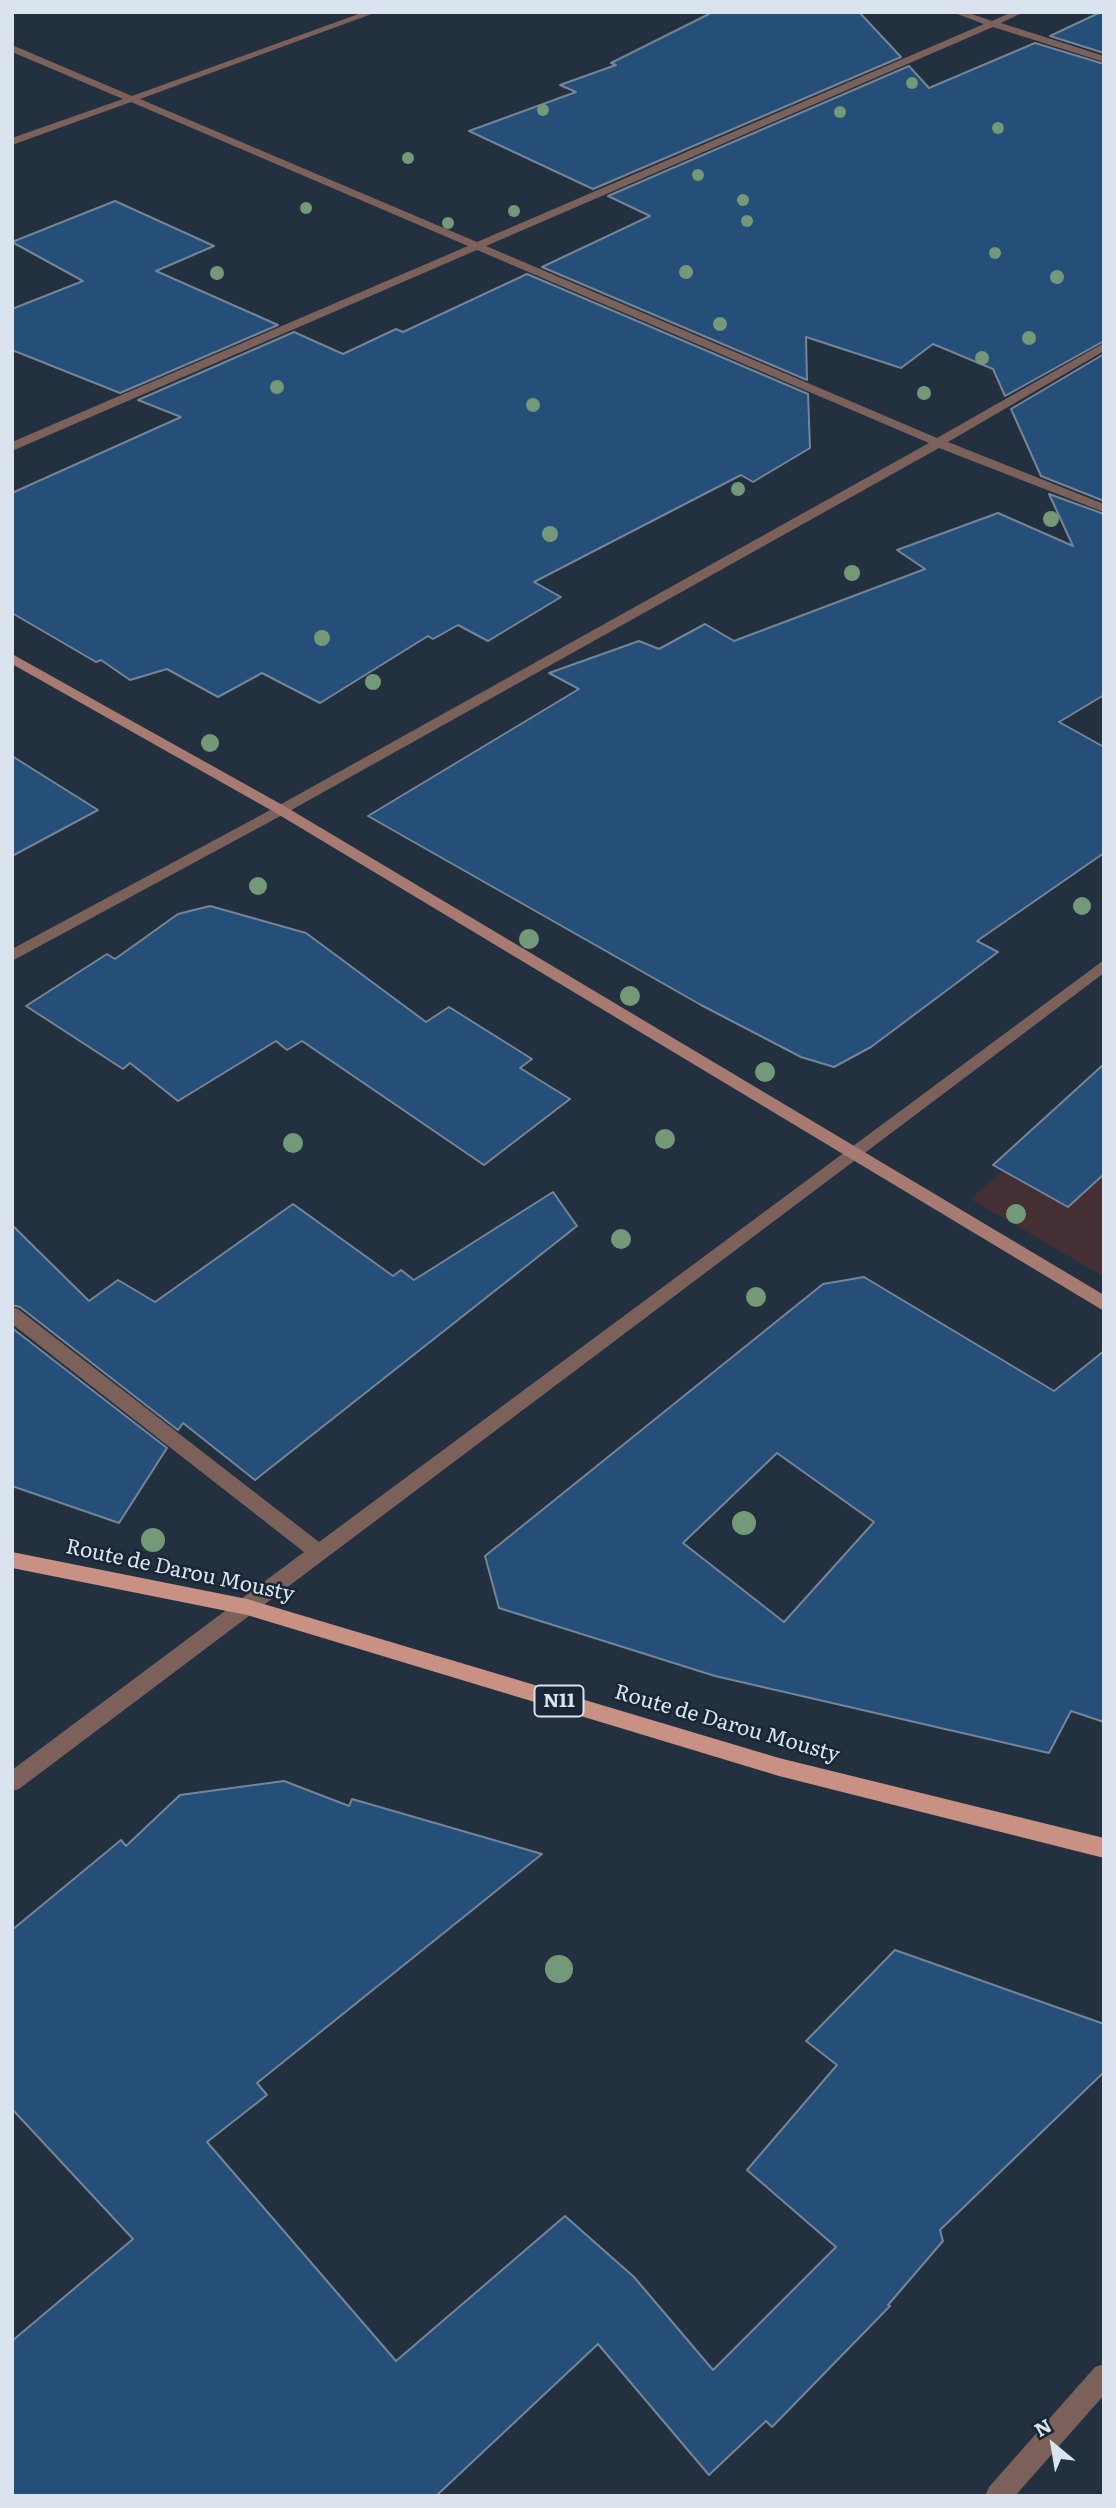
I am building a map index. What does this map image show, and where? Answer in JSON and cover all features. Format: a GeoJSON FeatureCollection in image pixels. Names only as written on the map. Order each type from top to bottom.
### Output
{"type":"FeatureCollection","features":[{"type":"Feature","properties":{"kind":"main road"},"geometry":{"type":"LineString","coordinates":[[12,658],[281,810],[1104,1304]]}},
{"type":"Feature","properties":{"kind":"main road","name":"Route de Darou Mousty"},"geometry":{"type":"LineString","coordinates":[[12,1560],[247,1607],[779,1767],[1104,1849]]}},
{"type":"Feature","properties":{"kind":"street"},"geometry":{"type":"LineString","coordinates":[[12,142],[373,12]]}},
{"type":"Feature","properties":{"kind":"street"},"geometry":{"type":"LineString","coordinates":[[956,12],[1104,59]]}},
{"type":"Feature","properties":{"kind":"street"},"geometry":{"type":"LineString","coordinates":[[12,447],[1020,12]]}},
{"type":"Feature","properties":{"kind":"street"},"geometry":{"type":"LineString","coordinates":[[12,48],[938,443],[1104,508]]}},
{"type":"Feature","properties":{"kind":"street"},"geometry":{"type":"LineString","coordinates":[[12,956],[281,810],[938,443],[1104,346]]}},
{"type":"Feature","properties":{"kind":"street"},"geometry":{"type":"LineString","coordinates":[[12,1782],[1104,965]]}},
{"type":"Feature","properties":{"kind":"street"},"geometry":{"type":"LineString","coordinates":[[12,1314],[319,1553]]}},
{"type":"Feature","properties":{"kind":"street"},"geometry":{"type":"LineString","coordinates":[[998,2496],[1104,2376]]}},
{"type":"Feature","properties":{"kind":"shaded area"},"geometry":{"type":"Polygon","coordinates":[[[1104,1081],[1104,1277],[971,1199],[1104,1081]]]}},
{"type":"Feature","properties":{"kind":"building"},"geometry":{"type":"Polygon","coordinates":[[[713,12],[859,12],[901,57],[593,189],[469,131],[576,92],[560,85],[616,65],[611,63],[713,12]]]}},
{"type":"Feature","properties":{"kind":"building"},"geometry":{"type":"Polygon","coordinates":[[[1104,12],[1104,53],[1050,36],[1104,12]]]}},
{"type":"Feature","properties":{"kind":"building"},"geometry":{"type":"Polygon","coordinates":[[[1035,43],[1104,64],[1104,341],[1005,396],[993,369],[933,344],[901,368],[806,337],[807,380],[542,267],[650,216],[608,196],[909,66],[929,88],[1035,43]]]}},
{"type":"Feature","properties":{"kind":"building"},"geometry":{"type":"Polygon","coordinates":[[[115,201],[214,246],[156,271],[278,325],[120,393],[12,350],[12,309],[83,281],[12,242],[115,201]]]}},
{"type":"Feature","properties":{"kind":"building"},"geometry":{"type":"Polygon","coordinates":[[[527,274],[808,394],[810,448],[753,482],[741,475],[534,582],[561,597],[488,641],[458,625],[433,639],[428,636],[320,703],[262,673],[218,697],[167,669],[130,680],[101,660],[96,662],[12,613],[12,493],[181,417],[138,400],[294,332],[343,354],[396,329],[403,332],[527,274]]]}},
{"type":"Feature","properties":{"kind":"building"},"geometry":{"type":"Polygon","coordinates":[[[1104,354],[1104,501],[1041,476],[1011,409],[1104,354]]]}},
{"type":"Feature","properties":{"kind":"building"},"geometry":{"type":"Polygon","coordinates":[[[1049,494],[1104,514],[1104,695],[1059,722],[1104,747],[1104,853],[977,941],[998,952],[871,1047],[834,1067],[801,1057],[701,1005],[368,816],[579,689],[549,673],[639,641],[659,649],[705,624],[734,641],[925,569],[897,550],[998,513],[1073,546],[1049,494]]]}},
{"type":"Feature","properties":{"kind":"building"},"geometry":{"type":"Polygon","coordinates":[[[12,756],[98,810],[12,856],[12,756]]]}},
{"type":"Feature","properties":{"kind":"building"},"geometry":{"type":"Polygon","coordinates":[[[210,906],[306,933],[426,1022],[449,1007],[532,1059],[520,1068],[570,1099],[484,1165],[302,1041],[287,1050],[276,1041],[178,1101],[130,1063],[123,1069],[26,1006],[107,954],[115,959],[178,914],[210,906]]]}},
{"type":"Feature","properties":{"kind":"building"},"geometry":{"type":"Polygon","coordinates":[[[1104,1064],[1104,1174],[1068,1207],[993,1165],[1104,1064]]]}},
{"type":"Feature","properties":{"kind":"building"},"geometry":{"type":"Polygon","coordinates":[[[553,1192],[577,1226],[255,1480],[183,1423],[178,1430],[20,1307],[12,1305],[12,1225],[89,1301],[118,1280],[155,1302],[293,1204],[393,1276],[401,1270],[414,1280],[553,1192]]]}},
{"type":"Feature","properties":{"kind":"building"},"geometry":{"type":"Polygon","coordinates":[[[864,1277],[1054,1391],[1104,1351],[1104,1722],[1071,1711],[1049,1753],[715,1676],[499,1608],[485,1556],[823,1284],[864,1277]],[[777,1453],[683,1543],[784,1622],[874,1522],[777,1453]]]}},
{"type":"Feature","properties":{"kind":"building"},"geometry":{"type":"Polygon","coordinates":[[[12,1328],[167,1448],[119,1523],[12,1486],[12,1328]]]}},
{"type":"Feature","properties":{"kind":"building"},"geometry":{"type":"Polygon","coordinates":[[[284,1781],[349,1806],[352,1799],[542,1854],[257,2083],[267,2095],[207,2142],[396,2361],[565,2216],[634,2277],[713,2370],[836,2247],[747,2170],[837,2065],[806,2041],[895,1950],[1104,2024],[1104,2072],[940,2230],[943,2241],[888,2305],[890,2306],[772,2427],[766,2421],[709,2475],[598,2344],[436,2496],[12,2496],[12,2341],[133,2239],[12,2109],[12,1930],[121,1840],[126,1846],[180,1795],[284,1781]]]}}]}
